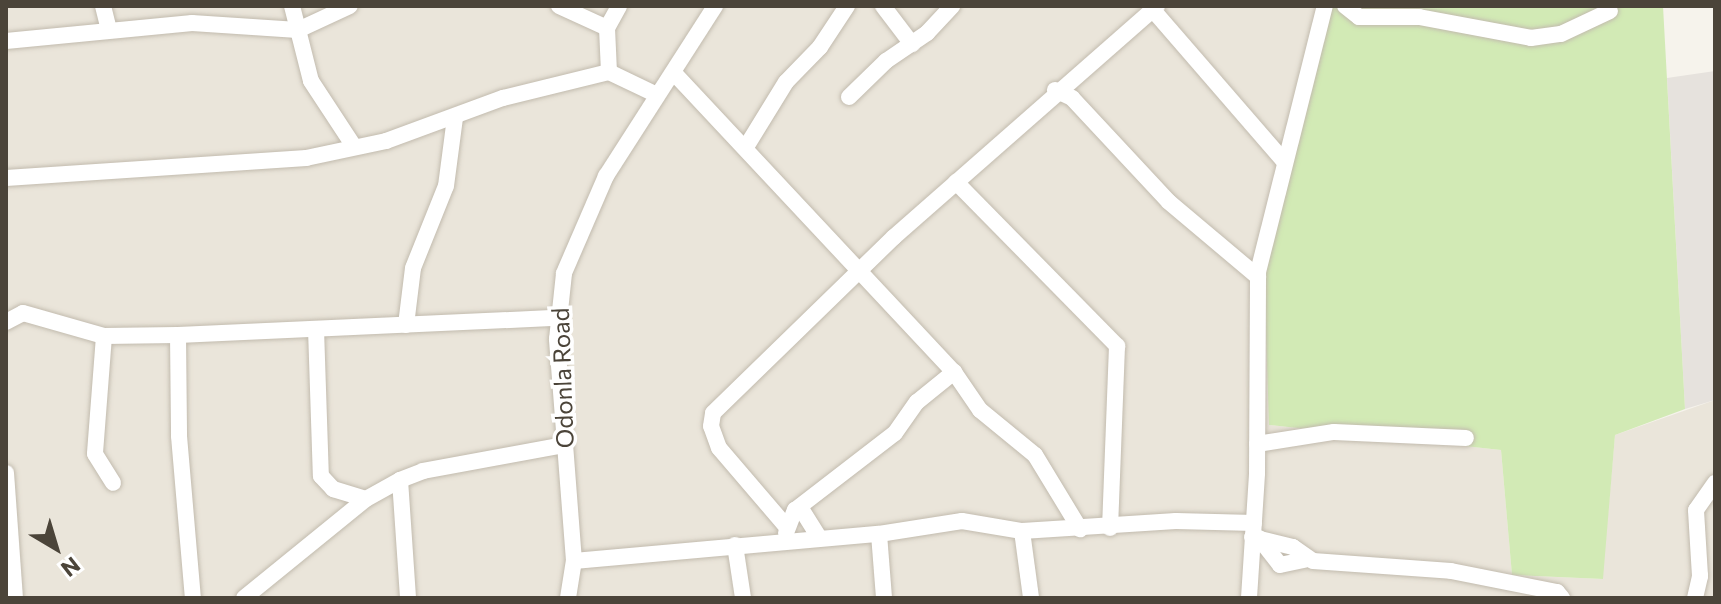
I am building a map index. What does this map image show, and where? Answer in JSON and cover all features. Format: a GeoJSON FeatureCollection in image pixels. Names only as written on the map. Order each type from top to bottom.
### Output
{"type":"FeatureCollection","features":[{"type":"Feature","properties":{"kind":"street"},"geometry":{"type":"LineString","coordinates":[[103,6],[109,30]]}},
{"type":"Feature","properties":{"kind":"street"},"geometry":{"type":"LineString","coordinates":[[292,6],[311,81],[353,145]]}},
{"type":"Feature","properties":{"kind":"street"},"geometry":{"type":"LineString","coordinates":[[6,41],[216,23],[298,30],[350,6]]}},
{"type":"Feature","properties":{"kind":"street"},"geometry":{"type":"LineString","coordinates":[[559,6],[607,28]]}},
{"type":"Feature","properties":{"kind":"street"},"geometry":{"type":"LineString","coordinates":[[609,72],[607,28],[619,6]]}},
{"type":"Feature","properties":{"kind":"street","name":"Odonla Road"},"geometry":{"type":"LineString","coordinates":[[568,598],[574,561],[557,318],[574,246],[606,176],[715,6]]}},
{"type":"Feature","properties":{"kind":"street"},"geometry":{"type":"LineString","coordinates":[[746,147],[786,82],[820,47],[847,6]]}},
{"type":"Feature","properties":{"kind":"street"},"geometry":{"type":"LineString","coordinates":[[883,6],[912,44]]}},
{"type":"Feature","properties":{"kind":"street"},"geometry":{"type":"LineString","coordinates":[[849,97],[952,6]]}},
{"type":"Feature","properties":{"kind":"street"},"geometry":{"type":"LineString","coordinates":[[1249,598],[1255,533],[1258,277],[1284,161],[1325,6]]}},
{"type":"Feature","properties":{"kind":"street"},"geometry":{"type":"LineString","coordinates":[[1345,6],[1359,17],[1419,17],[1531,38],[1561,34],[1610,11]]}},
{"type":"Feature","properties":{"kind":"street"},"geometry":{"type":"LineString","coordinates":[[786,532],[770,504],[719,448],[711,426],[713,413],[1055,90],[1155,8],[1284,161]]}},
{"type":"Feature","properties":{"kind":"street"},"geometry":{"type":"LineString","coordinates":[[6,178],[306,158],[353,145],[386,141],[503,98],[609,72],[657,95]]}},
{"type":"Feature","properties":{"kind":"street"},"geometry":{"type":"LineString","coordinates":[[674,73],[954,372],[980,410],[1044,466],[1080,529]]}},
{"type":"Feature","properties":{"kind":"street"},"geometry":{"type":"LineString","coordinates":[[1055,90],[1072,98],[1169,202],[1258,277]]}},
{"type":"Feature","properties":{"kind":"street"},"geometry":{"type":"LineString","coordinates":[[406,325],[413,268],[446,186],[455,118]]}},
{"type":"Feature","properties":{"kind":"street"},"geometry":{"type":"LineString","coordinates":[[956,182],[1117,346],[1110,528]]}},
{"type":"Feature","properties":{"kind":"street"},"geometry":{"type":"LineString","coordinates":[[6,322],[23,313],[104,336],[557,318]]}},
{"type":"Feature","properties":{"kind":"street"},"geometry":{"type":"LineString","coordinates":[[316,329],[321,476],[333,489],[366,499]]}},
{"type":"Feature","properties":{"kind":"street"},"geometry":{"type":"LineString","coordinates":[[178,335],[179,436],[193,598]]}},
{"type":"Feature","properties":{"kind":"street"},"geometry":{"type":"LineString","coordinates":[[104,336],[94,414],[95,454],[113,483]]}},
{"type":"Feature","properties":{"kind":"street"},"geometry":{"type":"LineString","coordinates":[[786,532],[797,509],[895,433],[917,402],[954,372]]}},
{"type":"Feature","properties":{"kind":"street"},"geometry":{"type":"LineString","coordinates":[[1257,444],[1334,432],[1466,438]]}},
{"type":"Feature","properties":{"kind":"street"},"geometry":{"type":"LineString","coordinates":[[244,598],[366,499],[400,480],[423,471],[564,445]]}},
{"type":"Feature","properties":{"kind":"street"},"geometry":{"type":"LineString","coordinates":[[6,473],[8,548],[15,598]]}},
{"type":"Feature","properties":{"kind":"street"},"geometry":{"type":"LineString","coordinates":[[400,480],[408,598]]}},
{"type":"Feature","properties":{"kind":"street"},"geometry":{"type":"LineString","coordinates":[[1695,598],[1700,576],[1696,510],[1715,483]]}},
{"type":"Feature","properties":{"kind":"street"},"geometry":{"type":"LineString","coordinates":[[770,504],[797,509],[818,536]]}},
{"type":"Feature","properties":{"kind":"street"},"geometry":{"type":"LineString","coordinates":[[574,561],[735,545],[786,532],[818,536],[879,534],[962,521],[1022,531],[1110,528],[1176,521],[1255,533],[1293,547],[1308,559],[1451,571],[1557,592],[1562,598]]}},
{"type":"Feature","properties":{"kind":"street"},"geometry":{"type":"LineString","coordinates":[[1022,531],[1031,598]]}},
{"type":"Feature","properties":{"kind":"street"},"geometry":{"type":"LineString","coordinates":[[879,534],[884,598]]}},
{"type":"Feature","properties":{"kind":"street"},"geometry":{"type":"LineString","coordinates":[[735,545],[743,598]]}},
{"type":"Feature","properties":{"kind":"street"},"geometry":{"type":"LineString","coordinates":[[269,579],[270,598]]}},
{"type":"Feature","properties":{"kind":"shaded area"},"geometry":{"type":"Polygon","coordinates":[[[6,6],[1320,6],[1269,425],[1501,450],[1512,575],[1602,579],[1615,435],[1715,400],[1715,598],[6,598],[6,6]]]}},
{"type":"Feature","properties":{"kind":"shaded area"},"geometry":{"type":"Polygon","coordinates":[[[1715,71],[1715,400],[1685,409],[1667,78],[1715,71]]]}},
{"type":"Feature","properties":{"kind":"green space"},"geometry":{"type":"Polygon","coordinates":[[[1320,6],[1663,6],[1685,409],[1615,435],[1603,579],[1512,575],[1501,450],[1269,425],[1264,272],[1320,6]]]}}]}
